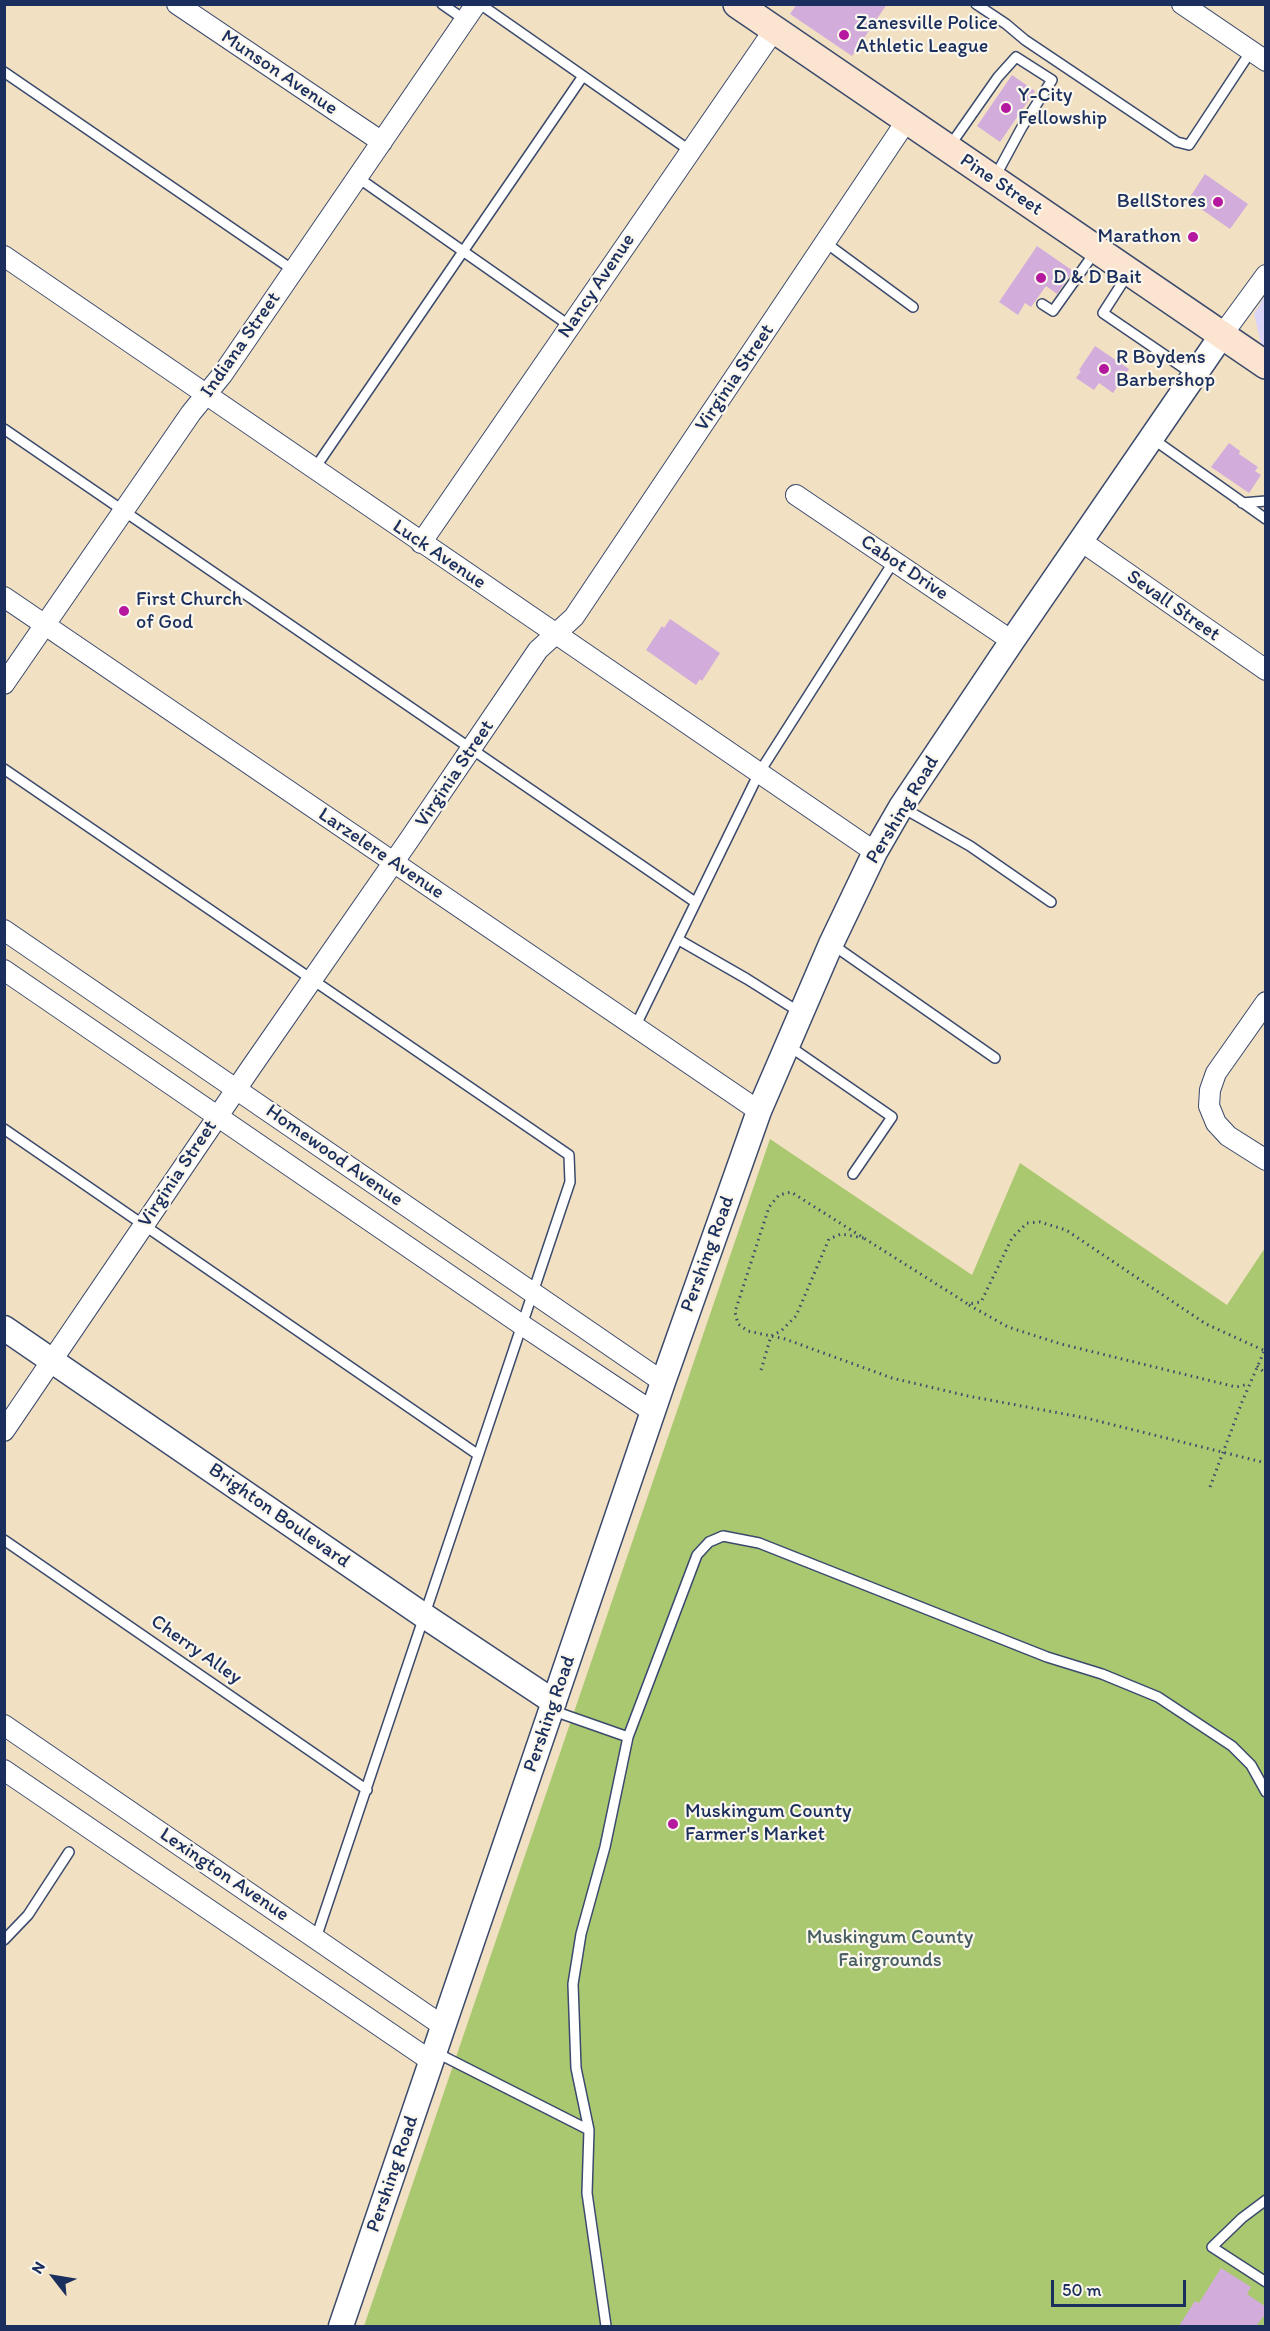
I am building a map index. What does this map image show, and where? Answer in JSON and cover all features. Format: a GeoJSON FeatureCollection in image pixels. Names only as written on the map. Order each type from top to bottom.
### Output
{"type":"FeatureCollection","features":[{"type":"Feature","properties":{"kind":"main road","name":"Pine Street"},"geometry":{"type":"LineString","coordinates":[[737,4],[768,18],[907,120],[1266,365]]}},
{"type":"Feature","properties":{"kind":"street","name":"Munson Avenue"},"geometry":{"type":"LineString","coordinates":[[177,4],[382,142]]}},
{"type":"Feature","properties":{"kind":"street"},"geometry":{"type":"LineString","coordinates":[[1182,4],[1258,56]]}},
{"type":"Feature","properties":{"kind":"street","name":"Indiana Street"},"geometry":{"type":"LineString","coordinates":[[4,684],[470,12]]}},
{"type":"Feature","properties":{"kind":"street","name":"Nancy Avenue"},"geometry":{"type":"LineString","coordinates":[[421,543],[689,150],[768,18]]}},
{"type":"Feature","properties":{"kind":"street","name":"Virginia Street"},"geometry":{"type":"LineString","coordinates":[[4,1431],[538,650],[574,617],[907,120]]}},
{"type":"Feature","properties":{"kind":"street","name":"Luck Avenue"},"geometry":{"type":"LineString","coordinates":[[4,256],[875,852]]}},
{"type":"Feature","properties":{"kind":"street","name":"Pershing Road"},"geometry":{"type":"LineString","coordinates":[[341,2326],[663,1382],[759,1112],[831,944],[875,852],[901,807],[1194,375],[1266,275]]}},
{"type":"Feature","properties":{"kind":"street","name":"Cabot Drive"},"geometry":{"type":"LineString","coordinates":[[796,495],[1012,641]]}},
{"type":"Feature","properties":{"kind":"street","name":"Sevall Street"},"geometry":{"type":"LineString","coordinates":[[1081,542],[1266,670]]}},
{"type":"Feature","properties":{"kind":"street","name":"Larzelere Avenue"},"geometry":{"type":"LineString","coordinates":[[4,597],[759,1112]]}},
{"type":"Feature","properties":{"kind":"street","name":"Homewood Avenue"},"geometry":{"type":"LineString","coordinates":[[4,930],[663,1382]]}},
{"type":"Feature","properties":{"kind":"street","name":"Homewood Avenue"},"geometry":{"type":"LineString","coordinates":[[4,970],[522,1325],[653,1412]]}},
{"type":"Feature","properties":{"kind":"street"},"geometry":{"type":"LineString","coordinates":[[1266,1002],[1216,1073],[1210,1090],[1209,1106],[1216,1123],[1228,1136],[1266,1160]]}},
{"type":"Feature","properties":{"kind":"street","name":"Brighton Boulevard"},"geometry":{"type":"LineString","coordinates":[[4,1328],[553,1706]]}},
{"type":"Feature","properties":{"kind":"street","name":"Lexington Avenue"},"geometry":{"type":"LineString","coordinates":[[4,1725],[443,2026]]}},
{"type":"Feature","properties":{"kind":"street","name":"Lexington Avenue"},"geometry":{"type":"LineString","coordinates":[[4,1770],[433,2056]]}},
{"type":"Feature","properties":{"kind":"lane"},"geometry":{"type":"LineString","coordinates":[[442,4],[470,12]]}},
{"type":"Feature","properties":{"kind":"lane"},"geometry":{"type":"LineString","coordinates":[[480,4],[689,150]]}},
{"type":"Feature","properties":{"kind":"lane"},"geometry":{"type":"LineString","coordinates":[[976,4],[1025,40],[1177,142],[1189,145],[1258,56]]}},
{"type":"Feature","properties":{"kind":"lane"},"geometry":{"type":"LineString","coordinates":[[948,148],[998,77],[1016,57],[1052,80],[993,179]]}},
{"type":"Feature","properties":{"kind":"lane"},"geometry":{"type":"LineString","coordinates":[[4,72],[293,270]]}},
{"type":"Feature","properties":{"kind":"lane"},"geometry":{"type":"LineString","coordinates":[[315,468],[583,76]]}},
{"type":"Feature","properties":{"kind":"lane"},"geometry":{"type":"LineString","coordinates":[[357,177],[570,326]]}},
{"type":"Feature","properties":{"kind":"lane"},"geometry":{"type":"LineString","coordinates":[[826,243],[913,306]]}},
{"type":"Feature","properties":{"kind":"lane"},"geometry":{"type":"LineString","coordinates":[[1042,304],[1053,311],[1097,250]]}},
{"type":"Feature","properties":{"kind":"lane"},"geometry":{"type":"LineString","coordinates":[[1130,272],[1103,313],[1194,375]]}},
{"type":"Feature","properties":{"kind":"lane"},"geometry":{"type":"LineString","coordinates":[[4,429],[695,902]]}},
{"type":"Feature","properties":{"kind":"lane"},"geometry":{"type":"LineString","coordinates":[[1152,437],[1266,519]]}},
{"type":"Feature","properties":{"kind":"lane"},"geometry":{"type":"LineString","coordinates":[[1242,503],[1266,501]]}},
{"type":"Feature","properties":{"kind":"lane"},"geometry":{"type":"LineString","coordinates":[[634,1028],[759,773],[894,561]]}},
{"type":"Feature","properties":{"kind":"lane"},"geometry":{"type":"LineString","coordinates":[[4,769],[569,1155],[570,1182],[423,1615],[367,1790],[315,1938]]}},
{"type":"Feature","properties":{"kind":"lane"},"geometry":{"type":"LineString","coordinates":[[901,807],[970,846],[1051,902]]}},
{"type":"Feature","properties":{"kind":"lane"},"geometry":{"type":"LineString","coordinates":[[679,940],[801,1013]]}},
{"type":"Feature","properties":{"kind":"lane"},"geometry":{"type":"LineString","coordinates":[[831,944],[995,1058]]}},
{"type":"Feature","properties":{"kind":"lane"},"geometry":{"type":"LineString","coordinates":[[787,1045],[892,1117],[853,1174]]}},
{"type":"Feature","properties":{"kind":"lane"},"geometry":{"type":"LineString","coordinates":[[4,1130],[477,1454]]}},
{"type":"Feature","properties":{"kind":"lane"},"geometry":{"type":"LineString","coordinates":[[606,2326],[587,2193],[589,2130],[576,2068],[573,1984],[581,1934],[605,1847],[628,1737],[697,1555],[709,1542],[723,1536],[759,1543],[1047,1657],[1102,1674],[1158,1697],[1232,1746],[1251,1765],[1266,1792]]}},
{"type":"Feature","properties":{"kind":"lane","name":"Cherry Alley"},"geometry":{"type":"LineString","coordinates":[[4,1540],[367,1790]]}},
{"type":"Feature","properties":{"kind":"lane"},"geometry":{"type":"LineString","coordinates":[[553,1706],[628,1737]]}},
{"type":"Feature","properties":{"kind":"lane"},"geometry":{"type":"LineString","coordinates":[[4,1940],[28,1915],[69,1852]]}},
{"type":"Feature","properties":{"kind":"lane"},"geometry":{"type":"LineString","coordinates":[[433,2056],[589,2130]]}},
{"type":"Feature","properties":{"kind":"lane"},"geometry":{"type":"LineString","coordinates":[[1266,2200],[1242,2218],[1212,2247],[1266,2282]]}},
{"type":"Feature","properties":{"kind":"path"},"geometry":{"type":"LineString","coordinates":[[1249,1384],[1236,1388],[1061,1344],[1008,1327],[791,1192],[778,1195],[769,1207],[735,1312],[738,1324],[748,1331],[771,1336],[892,1378],[968,1396],[1086,1418],[1266,1462]]}},
{"type":"Feature","properties":{"kind":"path"},"geometry":{"type":"LineString","coordinates":[[968,1304],[981,1302],[1012,1238],[1027,1223],[1040,1222],[1066,1230],[1206,1324],[1264,1349],[1210,1487]]}},
{"type":"Feature","properties":{"kind":"path"},"geometry":{"type":"LineString","coordinates":[[771,1336],[781,1332],[796,1316],[829,1239],[841,1234],[865,1239]]}},
{"type":"Feature","properties":{"kind":"path"},"geometry":{"type":"LineString","coordinates":[[761,1370],[771,1336]]}},
{"type":"Feature","properties":{"kind":"path"},"geometry":{"type":"LineString","coordinates":[[1257,1366],[1266,1374]]}},
{"type":"Feature","properties":{"kind":"shaded area"},"geometry":{"type":"Polygon","coordinates":[[[1265,296],[1265,347],[1261,344],[1254,314],[1265,296]]]}},
{"type":"Feature","properties":{"kind":"green space","name":"Muskingum County Fairgrounds"},"geometry":{"type":"Polygon","coordinates":[[[770,1139],[972,1275],[1020,1163],[1227,1305],[1265,1248],[1265,2326],[364,2326],[770,1139]]]}},
{"type":"Feature","properties":{"kind":"building","name":"Zanesville Police Athletic League"},"geometry":{"type":"Polygon","coordinates":[[[797,4],[887,4],[852,56],[790,14],[797,4]]]}},
{"type":"Feature","properties":{"kind":"building","name":"Y-City Fellowship"},"geometry":{"type":"Polygon","coordinates":[[[1012,75],[1035,91],[1000,142],[977,126],[1012,75]]]}},
{"type":"Feature","properties":{"kind":"building","name":"BellStores"},"geometry":{"type":"Polygon","coordinates":[[[1205,174],[1248,204],[1230,229],[1188,200],[1205,174]]]}},
{"type":"Feature","properties":{"kind":"building","name":"D & D Bait"},"geometry":{"type":"Polygon","coordinates":[[[1037,246],[1073,271],[1057,294],[1046,286],[1031,307],[1025,303],[1018,315],[999,302],[1037,246]]]}},
{"type":"Feature","properties":{"kind":"building","name":"R Boydens Barbershop"},"geometry":{"type":"Polygon","coordinates":[[[1095,346],[1129,369],[1113,393],[1099,383],[1094,390],[1076,378],[1095,346]]]}},
{"type":"Feature","properties":{"kind":"building"},"geometry":{"type":"Polygon","coordinates":[[[1229,443],[1240,451],[1239,454],[1258,467],[1255,471],[1261,475],[1249,493],[1211,467],[1229,443]]]}},
{"type":"Feature","properties":{"kind":"building"},"geometry":{"type":"Polygon","coordinates":[[[670,619],[720,653],[702,681],[700,679],[696,685],[646,650],[662,626],[664,628],[670,619]]]}},
{"type":"Feature","properties":{"kind":"building"},"geometry":{"type":"Polygon","coordinates":[[[1221,2268],[1251,2287],[1247,2294],[1266,2307],[1266,2313],[1256,2326],[1179,2326],[1195,2301],[1199,2303],[1221,2268]]]}},
{"type":"Feature","properties":{"kind":"place","name":"Zanesville Police Athletic League"},"geometry":{"type":"Point","coordinates":[844,35]}},
{"type":"Feature","properties":{"kind":"place","name":"Y-City Fellowship"},"geometry":{"type":"Point","coordinates":[1006,108]}},
{"type":"Feature","properties":{"kind":"place","name":"BellStores"},"geometry":{"type":"Point","coordinates":[1218,202]}},
{"type":"Feature","properties":{"kind":"place","name":"Marathon"},"geometry":{"type":"Point","coordinates":[1193,237]}},
{"type":"Feature","properties":{"kind":"place","name":"D & D Bait"},"geometry":{"type":"Point","coordinates":[1041,278]}},
{"type":"Feature","properties":{"kind":"place","name":"R Boydens Barbershop"},"geometry":{"type":"Point","coordinates":[1104,369]}},
{"type":"Feature","properties":{"kind":"place","name":"First Church of God"},"geometry":{"type":"Point","coordinates":[124,611]}},
{"type":"Feature","properties":{"kind":"place","name":"Muskingum County Farmer's Market"},"geometry":{"type":"Point","coordinates":[673,1824]}}]}
